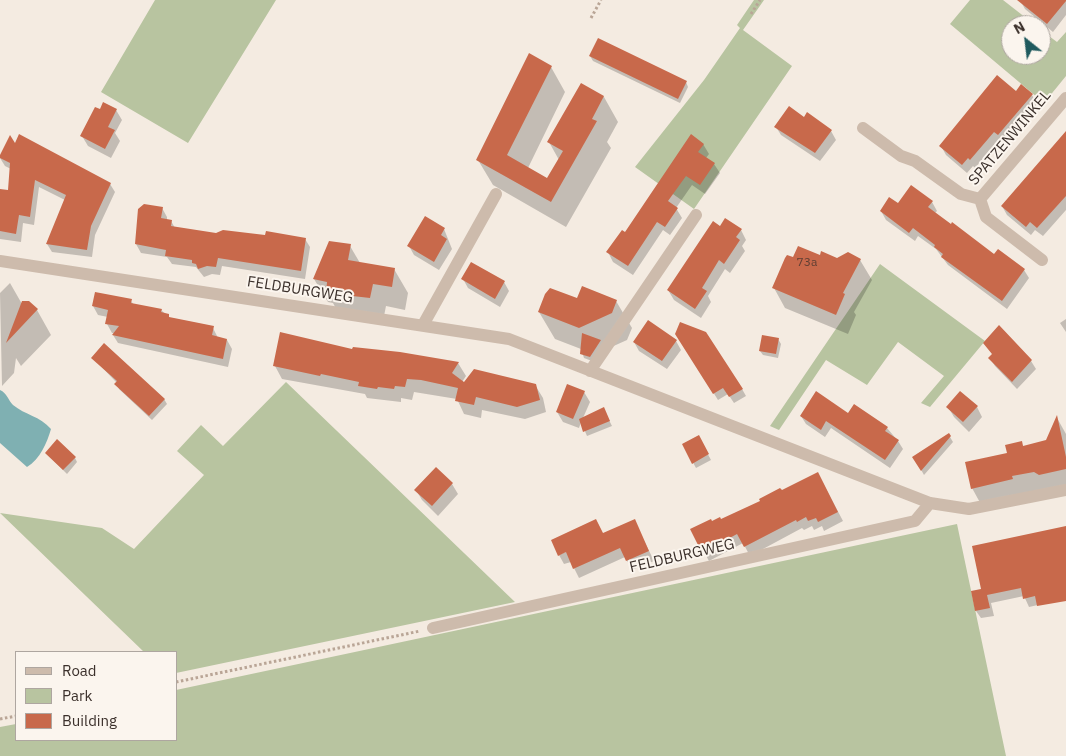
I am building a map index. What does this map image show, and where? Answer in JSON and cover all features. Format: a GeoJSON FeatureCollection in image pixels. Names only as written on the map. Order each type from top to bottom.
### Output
{"type":"FeatureCollection","features":[{"type":"Feature","properties":{"kind":"street","name":"SPATZENWINKEL"},"geometry":{"type":"LineString","coordinates":[[980,199],[1066,98]]}},
{"type":"Feature","properties":{"kind":"street","name":"SPATZENWINKEL"},"geometry":{"type":"LineString","coordinates":[[863,128],[901,156],[915,161],[961,194],[980,199]]}},
{"type":"Feature","properties":{"kind":"street"},"geometry":{"type":"LineString","coordinates":[[423,325],[496,194]]}},
{"type":"Feature","properties":{"kind":"street","name":"SPATZENWINKEL"},"geometry":{"type":"LineString","coordinates":[[980,199],[986,217],[1042,260]]}},
{"type":"Feature","properties":{"kind":"street"},"geometry":{"type":"LineString","coordinates":[[590,371],[696,215]]}},
{"type":"Feature","properties":{"kind":"street","name":"FELDBURGWEG"},"geometry":{"type":"LineString","coordinates":[[0,262],[509,339],[930,503],[969,510],[1066,490]]}},
{"type":"Feature","properties":{"kind":"street","name":"FELDBURGWEG"},"geometry":{"type":"LineString","coordinates":[[433,628],[916,521],[930,503]]}},
{"type":"Feature","properties":{"kind":"path"},"geometry":{"type":"LineString","coordinates":[[591,18],[601,0]]}},
{"type":"Feature","properties":{"kind":"path"},"geometry":{"type":"LineString","coordinates":[[751,14],[760,0]]}},
{"type":"Feature","properties":{"kind":"path"},"geometry":{"type":"LineString","coordinates":[[178,682],[433,628]]}},
{"type":"Feature","properties":{"kind":"path"},"geometry":{"type":"LineString","coordinates":[[0,719],[15,716]]}},
{"type":"Feature","properties":{"kind":"green space"},"geometry":{"type":"Polygon","coordinates":[[[155,0],[276,0],[188,143],[101,92],[155,0]]]}},
{"type":"Feature","properties":{"kind":"green space"},"geometry":{"type":"Polygon","coordinates":[[[754,0],[764,0],[743,30],[792,66],[694,209],[635,167],[704,80],[740,28],[737,25],[754,0]]]}},
{"type":"Feature","properties":{"kind":"green space"},"geometry":{"type":"Polygon","coordinates":[[[970,0],[1003,0],[1022,15],[1001,15],[1001,65],[1051,65],[1051,38],[1057,42],[1066,32],[1066,76],[1044,103],[950,24],[970,0]]]}},
{"type":"Feature","properties":{"kind":"green space"},"geometry":{"type":"Polygon","coordinates":[[[880,264],[985,341],[930,407],[921,403],[944,376],[898,342],[867,385],[826,360],[779,430],[770,426],[880,264]]]}},
{"type":"Feature","properties":{"kind":"green space"},"geometry":{"type":"Polygon","coordinates":[[[286,382],[515,602],[178,673],[178,651],[143,651],[0,513],[102,528],[134,549],[204,475],[177,451],[201,425],[223,446],[286,382]]]}},
{"type":"Feature","properties":{"kind":"green space"},"geometry":{"type":"Polygon","coordinates":[[[957,524],[1006,756],[0,756],[0,727],[15,724],[15,741],[178,741],[178,690],[957,524]]]}},
{"type":"Feature","properties":{"kind":"water"},"geometry":{"type":"Polygon","coordinates":[[[0,390],[13,405],[42,421],[51,429],[36,460],[27,467],[0,443],[0,390]]]}},
{"type":"Feature","properties":{"kind":"building"},"geometry":{"type":"Polygon","coordinates":[[[1017,0],[1066,0],[1051,19],[1051,15],[1036,15],[1017,0]]]}},
{"type":"Feature","properties":{"kind":"building"},"geometry":{"type":"Polygon","coordinates":[[[598,38],[687,81],[678,99],[589,56],[598,38]]]}},
{"type":"Feature","properties":{"kind":"building"},"geometry":{"type":"Polygon","coordinates":[[[529,53],[552,66],[507,155],[547,178],[563,151],[547,142],[581,83],[604,96],[592,119],[597,121],[551,202],[476,160],[529,53]]]}},
{"type":"Feature","properties":{"kind":"building"},"geometry":{"type":"Polygon","coordinates":[[[997,75],[1016,91],[1021,84],[1033,94],[998,135],[994,132],[970,160],[968,158],[962,165],[939,146],[997,75]]]}},
{"type":"Feature","properties":{"kind":"building"},"geometry":{"type":"Polygon","coordinates":[[[103,102],[117,109],[108,127],[115,130],[105,149],[80,136],[95,107],[100,109],[103,102]]]}},
{"type":"Feature","properties":{"kind":"building"},"geometry":{"type":"Polygon","coordinates":[[[789,106],[804,117],[807,112],[832,130],[815,153],[774,127],[789,106]]]}},
{"type":"Feature","properties":{"kind":"building"},"geometry":{"type":"Polygon","coordinates":[[[1066,131],[1066,196],[1037,228],[1030,222],[1026,227],[1001,206],[1066,131]]]}},
{"type":"Feature","properties":{"kind":"building"},"geometry":{"type":"Polygon","coordinates":[[[19,134],[111,183],[91,226],[87,250],[46,244],[66,195],[35,180],[30,217],[19,215],[16,234],[0,231],[0,189],[8,190],[10,163],[0,158],[0,155],[10,135],[15,143],[19,134]]]}},
{"type":"Feature","properties":{"kind":"building"},"geometry":{"type":"Polygon","coordinates":[[[691,134],[704,144],[698,152],[715,163],[700,185],[686,176],[668,201],[678,208],[665,227],[657,222],[628,266],[606,252],[622,230],[625,232],[691,134]]]}},
{"type":"Feature","properties":{"kind":"building"},"geometry":{"type":"Polygon","coordinates":[[[911,185],[933,201],[928,207],[951,224],[952,222],[994,254],[998,249],[1025,269],[1002,301],[941,257],[943,254],[934,247],[935,245],[913,228],[909,233],[880,211],[889,197],[898,203],[911,185]]]}},
{"type":"Feature","properties":{"kind":"building"},"geometry":{"type":"Polygon","coordinates":[[[144,204],[163,207],[161,218],[172,220],[171,226],[216,233],[223,230],[265,235],[266,231],[306,238],[301,271],[218,258],[216,267],[207,266],[198,269],[196,264],[192,263],[192,260],[165,256],[166,250],[135,244],[138,209],[144,204]]]}},
{"type":"Feature","properties":{"kind":"building"},"geometry":{"type":"Polygon","coordinates":[[[425,216],[445,228],[441,235],[447,239],[434,262],[407,246],[425,216]]]}},
{"type":"Feature","properties":{"kind":"building"},"geometry":{"type":"Polygon","coordinates":[[[725,218],[742,229],[736,237],[740,240],[724,264],[719,260],[702,288],[707,291],[695,309],[667,290],[713,221],[720,226],[725,218]]]}},
{"type":"Feature","properties":{"kind":"building"},"geometry":{"type":"Polygon","coordinates":[[[329,241],[351,244],[348,260],[395,268],[392,287],[373,284],[370,298],[326,293],[327,282],[313,279],[329,241]]]}},
{"type":"Feature","properties":{"kind":"building"},"geometry":{"type":"Polygon","coordinates":[[[798,246],[820,255],[821,251],[837,258],[848,252],[861,259],[843,293],[845,294],[836,315],[772,288],[785,258],[787,255],[793,257],[798,246]]]}},
{"type":"Feature","properties":{"kind":"building"},"geometry":{"type":"Polygon","coordinates":[[[471,262],[505,281],[495,299],[461,279],[471,262]]]}},
{"type":"Feature","properties":{"kind":"building"},"geometry":{"type":"Polygon","coordinates":[[[582,286],[617,300],[612,313],[579,328],[538,312],[545,294],[550,288],[577,298],[582,286]]]}},
{"type":"Feature","properties":{"kind":"building"},"geometry":{"type":"Polygon","coordinates":[[[95,292],[132,299],[131,303],[162,309],[161,312],[169,314],[169,317],[214,326],[212,335],[227,339],[223,359],[112,335],[119,326],[105,324],[108,310],[92,306],[95,292]]]}},
{"type":"Feature","properties":{"kind":"building"},"geometry":{"type":"Polygon","coordinates":[[[22,301],[29,301],[38,309],[6,343],[22,301]]]}},
{"type":"Feature","properties":{"kind":"building"},"geometry":{"type":"Polygon","coordinates":[[[648,320],[677,340],[662,361],[633,342],[648,320]]]}},
{"type":"Feature","properties":{"kind":"building"},"geometry":{"type":"Polygon","coordinates":[[[680,322],[706,332],[743,389],[729,397],[723,388],[713,394],[675,334],[680,322]]]}},
{"type":"Feature","properties":{"kind":"building"},"geometry":{"type":"Polygon","coordinates":[[[999,325],[1032,360],[1012,382],[988,358],[992,354],[983,343],[999,325]]]}},
{"type":"Feature","properties":{"kind":"building"},"geometry":{"type":"Polygon","coordinates":[[[280,332],[352,349],[353,347],[400,352],[459,362],[452,373],[464,382],[474,369],[536,384],[540,400],[517,407],[476,397],[474,405],[455,401],[458,388],[421,380],[407,379],[405,387],[395,386],[394,389],[378,387],[377,389],[358,386],[359,382],[273,366],[280,332]]]}},
{"type":"Feature","properties":{"kind":"building"},"geometry":{"type":"Polygon","coordinates":[[[582,333],[601,340],[590,357],[580,354],[582,333]]]}},
{"type":"Feature","properties":{"kind":"building"},"geometry":{"type":"Polygon","coordinates":[[[762,335],[779,338],[776,354],[759,351],[762,335]]]}},
{"type":"Feature","properties":{"kind":"building"},"geometry":{"type":"Polygon","coordinates":[[[104,343],[165,399],[149,416],[114,384],[117,381],[91,358],[104,343]]]}},
{"type":"Feature","properties":{"kind":"building"},"geometry":{"type":"Polygon","coordinates":[[[567,384],[585,391],[573,419],[556,412],[567,384]]]}},
{"type":"Feature","properties":{"kind":"building"},"geometry":{"type":"Polygon","coordinates":[[[816,391],[848,413],[854,404],[888,427],[885,431],[899,440],[885,460],[826,421],[821,430],[800,416],[816,391]]]}},
{"type":"Feature","properties":{"kind":"building"},"geometry":{"type":"Polygon","coordinates":[[[960,391],[978,406],[963,422],[946,407],[960,391]]]}},
{"type":"Feature","properties":{"kind":"building"},"geometry":{"type":"Polygon","coordinates":[[[604,407],[610,421],[583,432],[579,419],[604,407]]]}},
{"type":"Feature","properties":{"kind":"building"},"geometry":{"type":"Polygon","coordinates":[[[1057,415],[1066,457],[1066,469],[1039,475],[1034,472],[1012,476],[1013,479],[971,489],[965,462],[1007,453],[1005,445],[1022,441],[1023,446],[1046,440],[1057,415]]]}},
{"type":"Feature","properties":{"kind":"building"},"geometry":{"type":"Polygon","coordinates":[[[949,433],[951,436],[921,471],[912,457],[949,433]]]}},
{"type":"Feature","properties":{"kind":"building"},"geometry":{"type":"Polygon","coordinates":[[[699,435],[709,454],[692,464],[682,444],[699,435]]]}},
{"type":"Feature","properties":{"kind":"building"},"geometry":{"type":"Polygon","coordinates":[[[57,439],[76,457],[63,470],[45,453],[57,439]]]}},
{"type":"Feature","properties":{"kind":"building"},"geometry":{"type":"Polygon","coordinates":[[[436,467],[453,483],[432,506],[414,490],[436,467]]]}},
{"type":"Feature","properties":{"kind":"building"},"geometry":{"type":"Polygon","coordinates":[[[818,472],[838,512],[818,522],[816,518],[808,521],[806,517],[797,522],[796,520],[744,547],[737,534],[702,553],[690,529],[711,519],[712,521],[720,517],[721,519],[760,501],[759,499],[780,488],[782,490],[818,472]]]}},
{"type":"Feature","properties":{"kind":"building"},"geometry":{"type":"Polygon","coordinates":[[[596,519],[603,533],[635,519],[649,551],[626,561],[620,548],[573,569],[566,552],[558,556],[551,540],[596,519]]]}},
{"type":"Feature","properties":{"kind":"building"},"geometry":{"type":"Polygon","coordinates":[[[1066,526],[1066,601],[1037,606],[1035,596],[1023,599],[1021,588],[987,595],[990,608],[975,611],[971,591],[981,589],[972,546],[1066,526]]]}}]}
